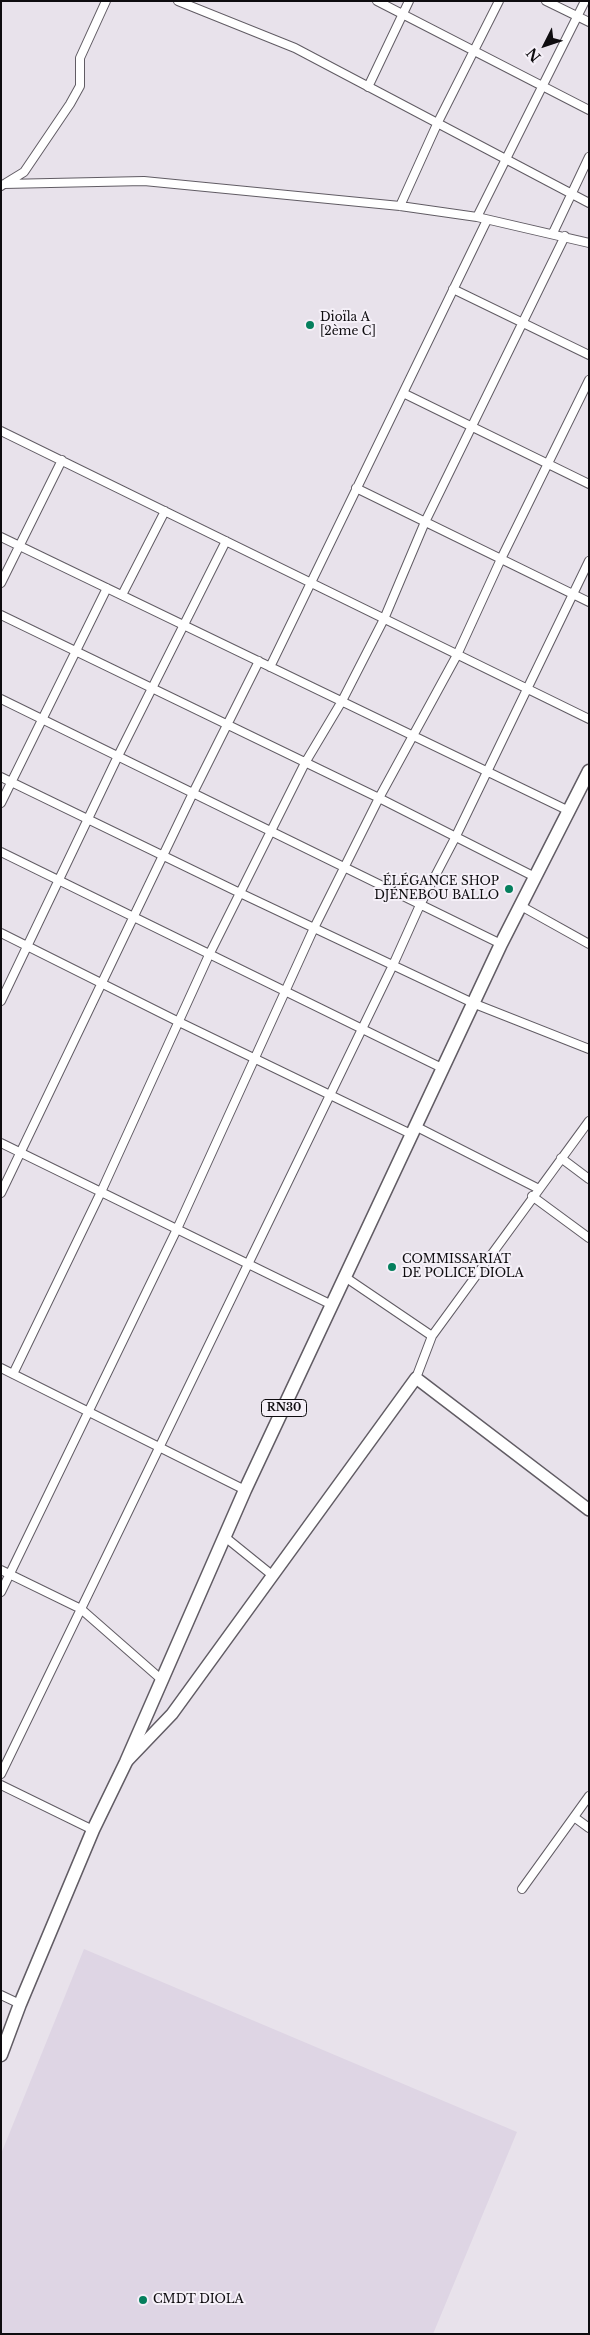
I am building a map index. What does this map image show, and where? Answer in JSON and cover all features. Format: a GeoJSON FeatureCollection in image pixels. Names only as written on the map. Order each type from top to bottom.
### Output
{"type":"FeatureCollection","features":[{"type":"Feature","properties":{"kind":"main road","name":"RN30"},"geometry":{"type":"LineString","coordinates":[[1,2055],[20,2004],[93,1830],[126,1762],[245,1490],[475,1004],[501,944],[536,877],[567,810],[589,771]]}},
{"type":"Feature","properties":{"kind":"street"},"geometry":{"type":"LineString","coordinates":[[3,185],[24,172],[70,104],[80,86],[80,58],[106,1]]}},
{"type":"Feature","properties":{"kind":"street"},"geometry":{"type":"LineString","coordinates":[[178,1],[295,48],[589,203]]}},
{"type":"Feature","properties":{"kind":"street"},"geometry":{"type":"LineString","coordinates":[[377,1],[589,110]]}},
{"type":"Feature","properties":{"kind":"street"},"geometry":{"type":"LineString","coordinates":[[368,87],[409,1]]}},
{"type":"Feature","properties":{"kind":"street"},"geometry":{"type":"LineString","coordinates":[[400,206],[438,122],[499,1]]}},
{"type":"Feature","properties":{"kind":"street"},"geometry":{"type":"LineString","coordinates":[[546,1],[589,22]]}},
{"type":"Feature","properties":{"kind":"street"},"geometry":{"type":"LineString","coordinates":[[477,217],[586,1]]}},
{"type":"Feature","properties":{"kind":"street"},"geometry":{"type":"LineString","coordinates":[[553,233],[589,157]]}},
{"type":"Feature","properties":{"kind":"street"},"geometry":{"type":"LineString","coordinates":[[3,185],[144,182],[400,206],[477,217],[553,233],[589,243]]}},
{"type":"Feature","properties":{"kind":"street"},"geometry":{"type":"LineString","coordinates":[[270,667],[312,584],[356,488],[487,220]]}},
{"type":"Feature","properties":{"kind":"street"},"geometry":{"type":"LineString","coordinates":[[13,1374],[101,1192],[209,955],[305,763],[342,701],[384,619],[425,522],[564,236]]}},
{"type":"Feature","properties":{"kind":"street"},"geometry":{"type":"LineString","coordinates":[[454,289],[589,356]]}},
{"type":"Feature","properties":{"kind":"street"},"geometry":{"type":"LineString","coordinates":[[1,1592],[177,1229],[314,928],[379,798],[457,654],[501,559],[589,380]]}},
{"type":"Feature","properties":{"kind":"street"},"geometry":{"type":"LineString","coordinates":[[403,393],[589,484]]}},
{"type":"Feature","properties":{"kind":"street"},"geometry":{"type":"LineString","coordinates":[[1,431],[589,719]]}},
{"type":"Feature","properties":{"kind":"street"},"geometry":{"type":"LineString","coordinates":[[1,583],[62,460]]}},
{"type":"Feature","properties":{"kind":"street"},"geometry":{"type":"LineString","coordinates":[[356,488],[589,602]]}},
{"type":"Feature","properties":{"kind":"street"},"geometry":{"type":"LineString","coordinates":[[122,595],[165,511]]}},
{"type":"Feature","properties":{"kind":"street"},"geometry":{"type":"LineString","coordinates":[[1,537],[567,810]]}},
{"type":"Feature","properties":{"kind":"street"},"geometry":{"type":"LineString","coordinates":[[1,1001],[60,881],[118,756],[153,690],[226,541]]}},
{"type":"Feature","properties":{"kind":"street"},"geometry":{"type":"LineString","coordinates":[[1,1774],[393,966],[420,905],[455,838],[589,561]]}},
{"type":"Feature","properties":{"kind":"street"},"geometry":{"type":"LineString","coordinates":[[1,803],[107,588]]}},
{"type":"Feature","properties":{"kind":"street"},"geometry":{"type":"LineString","coordinates":[[1,615],[379,798],[455,838],[536,877]]}},
{"type":"Feature","properties":{"kind":"street"},"geometry":{"type":"LineString","coordinates":[[1,1193],[135,918],[193,793],[259,661]]}},
{"type":"Feature","properties":{"kind":"street"},"geometry":{"type":"LineString","coordinates":[[1,699],[501,944]]}},
{"type":"Feature","properties":{"kind":"street"},"geometry":{"type":"LineString","coordinates":[[1,777],[475,1004],[589,1049]]}},
{"type":"Feature","properties":{"kind":"street"},"geometry":{"type":"LineString","coordinates":[[1,852],[444,1069]]}},
{"type":"Feature","properties":{"kind":"street"},"geometry":{"type":"LineString","coordinates":[[521,906],[589,944]]}},
{"type":"Feature","properties":{"kind":"street"},"geometry":{"type":"LineString","coordinates":[[1,933],[254,1058],[539,1189]]}},
{"type":"Feature","properties":{"kind":"street"},"geometry":{"type":"LineString","coordinates":[[126,1762],[172,1714],[416,1378],[432,1336],[532,1196],[589,1121]]}},
{"type":"Feature","properties":{"kind":"street"},"geometry":{"type":"LineString","coordinates":[[1,1143],[332,1305]]}},
{"type":"Feature","properties":{"kind":"street"},"geometry":{"type":"LineString","coordinates":[[561,1158],[589,1178]]}},
{"type":"Feature","properties":{"kind":"street"},"geometry":{"type":"LineString","coordinates":[[532,1196],[589,1238]]}},
{"type":"Feature","properties":{"kind":"street"},"geometry":{"type":"LineString","coordinates":[[345,1277],[432,1336]]}},
{"type":"Feature","properties":{"kind":"street"},"geometry":{"type":"LineString","coordinates":[[1,1368],[245,1490]]}},
{"type":"Feature","properties":{"kind":"street"},"geometry":{"type":"LineString","coordinates":[[416,1378],[589,1510]]}},
{"type":"Feature","properties":{"kind":"street"},"geometry":{"type":"LineString","coordinates":[[225,1537],[272,1575]]}},
{"type":"Feature","properties":{"kind":"street"},"geometry":{"type":"LineString","coordinates":[[1,1570],[81,1609],[162,1680]]}},
{"type":"Feature","properties":{"kind":"street"},"geometry":{"type":"LineString","coordinates":[[1,1786],[93,1830]]}},
{"type":"Feature","properties":{"kind":"street"},"geometry":{"type":"LineString","coordinates":[[522,1889],[589,1796]]}},
{"type":"Feature","properties":{"kind":"street"},"geometry":{"type":"LineString","coordinates":[[574,1817],[589,1828]]}},
{"type":"Feature","properties":{"kind":"street"},"geometry":{"type":"LineString","coordinates":[[1,1995],[20,2004]]}},
{"type":"Feature","properties":{"kind":"shaded area"},"geometry":{"type":"Polygon","coordinates":[[[84,1949],[517,2132],[433,2334],[1,2334],[1,2154],[84,1949]]]}},
{"type":"Feature","properties":{"kind":"place","name":"Dioïla A [2ème C]"},"geometry":{"type":"Point","coordinates":[310,325]}},
{"type":"Feature","properties":{"kind":"place","name":"ÉLÉGANCE SHOP DJÉNEBOU BALLO"},"geometry":{"type":"Point","coordinates":[509,889]}},
{"type":"Feature","properties":{"kind":"place","name":"COMMISSARIAT DE POLICE DIOLA"},"geometry":{"type":"Point","coordinates":[392,1267]}},
{"type":"Feature","properties":{"kind":"place","name":"CMDT DIOLA"},"geometry":{"type":"Point","coordinates":[143,2300]}}]}
